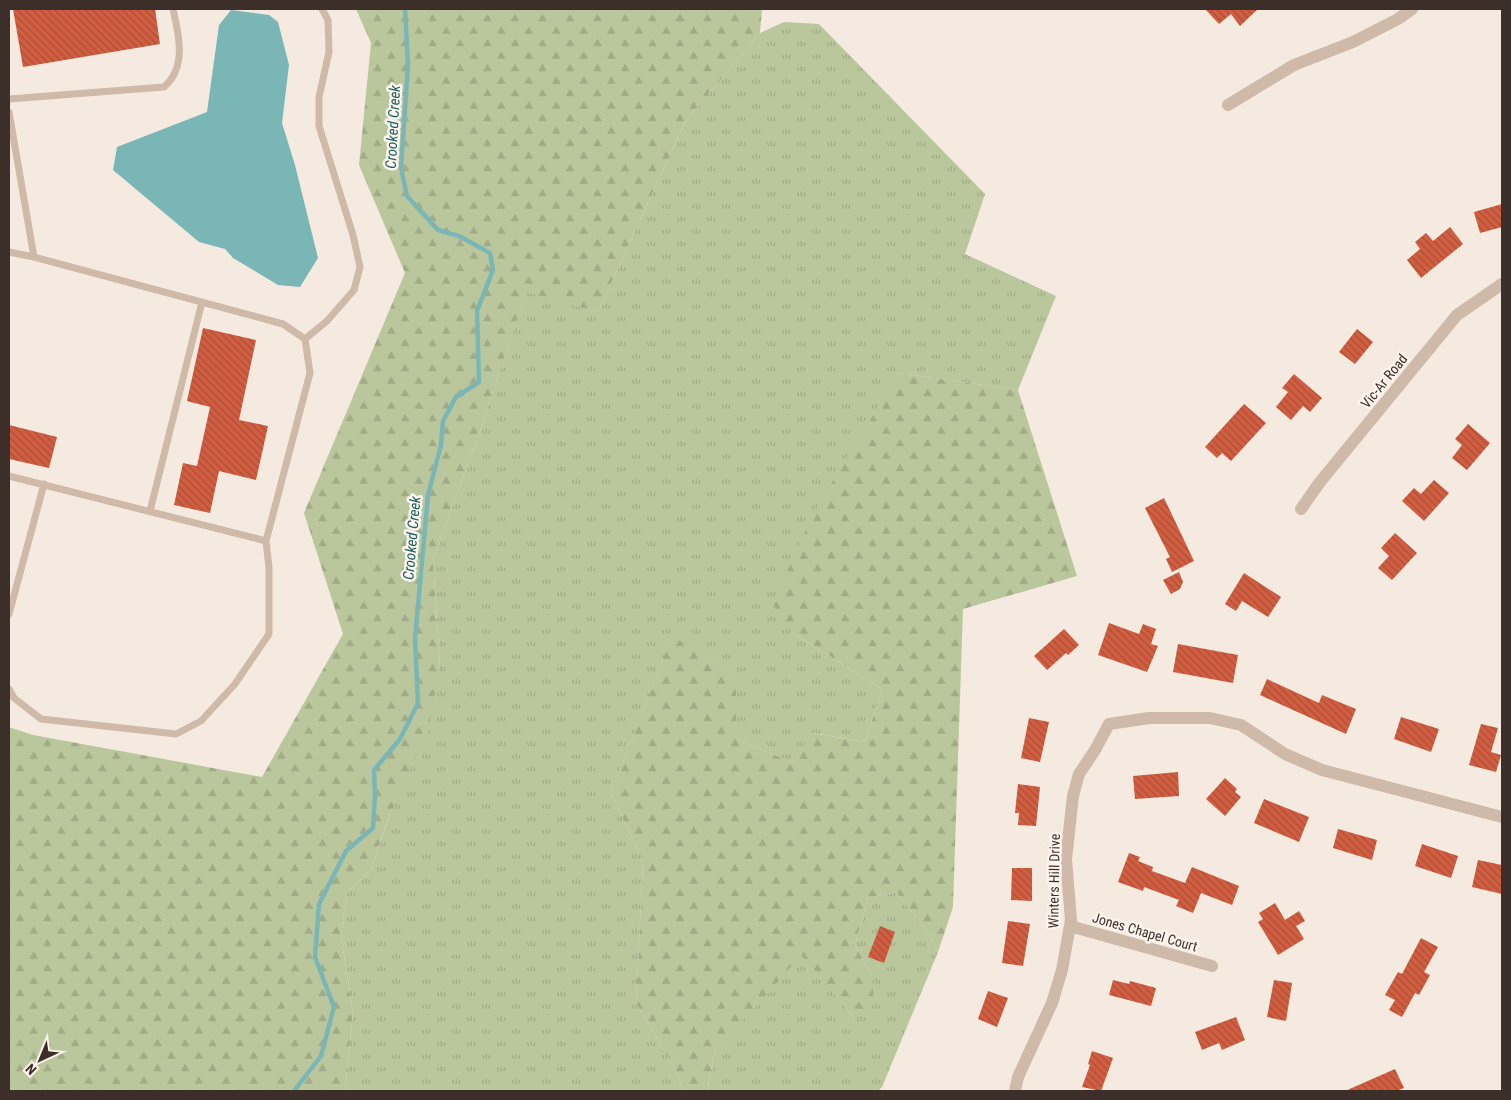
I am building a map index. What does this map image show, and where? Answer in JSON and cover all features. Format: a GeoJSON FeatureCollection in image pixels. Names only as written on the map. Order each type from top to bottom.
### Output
{"type":"FeatureCollection","features":[{"type":"Feature","properties":{"kind":"street"},"geometry":{"type":"LineString","coordinates":[[1228,105],[1294,65],[1352,42],[1412,9]]}},
{"type":"Feature","properties":{"kind":"street","name":"Vic-Ar Road"},"geometry":{"type":"LineString","coordinates":[[1301,509],[1320,482],[1457,315],[1502,284]]}},
{"type":"Feature","properties":{"kind":"street","name":"Winters Hill Drive"},"geometry":{"type":"LineString","coordinates":[[1015,1091],[1018,1078],[1052,1003],[1062,970],[1071,920],[1066,859],[1073,796],[1079,774],[1095,750],[1108,724],[1149,718],[1210,718],[1241,725],[1285,754],[1322,770],[1502,817]]}},
{"type":"Feature","properties":{"kind":"street","name":"Jones Chapel Court"},"geometry":{"type":"LineString","coordinates":[[1070,926],[1212,966]]}},
{"type":"Feature","properties":{"kind":"lane"},"geometry":{"type":"LineString","coordinates":[[9,99],[164,87],[172,80],[179,62],[179,36],[174,9]]}},
{"type":"Feature","properties":{"kind":"lane"},"geometry":{"type":"LineString","coordinates":[[305,339],[327,321],[354,290],[360,268],[353,235],[320,126],[319,97],[329,52],[328,20],[322,9]]}},
{"type":"Feature","properties":{"kind":"lane"},"geometry":{"type":"LineString","coordinates":[[9,112],[34,257]]}},
{"type":"Feature","properties":{"kind":"lane"},"geometry":{"type":"LineString","coordinates":[[9,252],[284,324],[305,339],[310,374],[266,541],[270,568],[268,634],[235,684],[201,721],[176,734],[41,719],[14,698],[9,689]]}},
{"type":"Feature","properties":{"kind":"lane"},"geometry":{"type":"LineString","coordinates":[[150,511],[202,302]]}},
{"type":"Feature","properties":{"kind":"lane"},"geometry":{"type":"LineString","coordinates":[[9,476],[266,541]]}},
{"type":"Feature","properties":{"kind":"lane"},"geometry":{"type":"LineString","coordinates":[[9,614],[44,484]]}},
{"type":"Feature","properties":{"kind":"green space"},"geometry":{"type":"Polygon","coordinates":[[[356,9],[762,9],[760,33],[685,122],[598,312],[526,292],[480,431],[433,560],[440,666],[429,728],[389,816],[371,870],[347,892],[341,936],[353,1013],[345,1091],[9,1091],[9,727],[33,735],[262,777],[343,634],[304,513],[405,273],[359,165],[371,43],[356,9]]]}},
{"type":"Feature","properties":{"kind":"green space"},"geometry":{"type":"Polygon","coordinates":[[[784,22],[819,24],[985,194],[965,254],[1056,296],[1018,390],[899,373],[793,633],[882,689],[865,742],[813,733],[794,763],[736,739],[736,673],[672,637],[611,793],[643,861],[636,1003],[674,1066],[683,1091],[345,1091],[353,1013],[341,936],[347,892],[371,870],[440,666],[433,560],[480,431],[526,291],[598,312],[685,122],[760,33],[784,22]]]}},
{"type":"Feature","properties":{"kind":"green space"},"geometry":{"type":"Polygon","coordinates":[[[899,373],[1018,390],[1077,576],[963,609],[953,907],[938,952],[923,925],[896,892],[868,898],[855,945],[872,976],[874,1004],[855,1019],[801,955],[715,1050],[707,1091],[683,1091],[674,1066],[636,1003],[643,861],[611,793],[672,636],[736,673],[736,739],[794,763],[812,733],[865,742],[882,689],[793,633],[772,604],[815,510],[899,373]]]}},
{"type":"Feature","properties":{"kind":"green space"},"geometry":{"type":"Polygon","coordinates":[[[896,892],[923,925],[938,952],[882,1087],[878,1091],[707,1091],[715,1050],[801,954],[855,1019],[872,976],[855,945],[868,898],[896,892]]]}},
{"type":"Feature","properties":{"kind":"water"},"geometry":{"type":"Polygon","coordinates":[[[231,10],[269,15],[278,22],[289,65],[282,123],[295,165],[318,258],[300,287],[278,285],[233,258],[225,249],[199,242],[113,170],[117,147],[207,112],[219,25],[231,10]]]}},
{"type":"Feature","properties":{"kind":"building"},"geometry":{"type":"Polygon","coordinates":[[[13,9],[155,9],[160,44],[23,67],[13,9]]]}},
{"type":"Feature","properties":{"kind":"building"},"geometry":{"type":"Polygon","coordinates":[[[1205,9],[1258,9],[1240,26],[1231,14],[1219,24],[1205,9]]]}},
{"type":"Feature","properties":{"kind":"building"},"geometry":{"type":"Polygon","coordinates":[[[1502,204],[1502,227],[1480,233],[1474,212],[1502,204]]]}},
{"type":"Feature","properties":{"kind":"building"},"geometry":{"type":"Polygon","coordinates":[[[1450,227],[1463,244],[1421,278],[1407,260],[1420,249],[1415,242],[1426,233],[1433,241],[1450,227]]]}},
{"type":"Feature","properties":{"kind":"building"},"geometry":{"type":"Polygon","coordinates":[[[203,328],[256,340],[239,420],[268,426],[256,480],[219,471],[210,513],[174,505],[183,463],[197,466],[210,407],[187,401],[203,328]]]}},
{"type":"Feature","properties":{"kind":"building"},"geometry":{"type":"Polygon","coordinates":[[[1357,329],[1373,342],[1355,364],[1339,352],[1357,329]]]}},
{"type":"Feature","properties":{"kind":"building"},"geometry":{"type":"Polygon","coordinates":[[[1294,374],[1322,398],[1310,412],[1303,406],[1291,420],[1276,407],[1288,392],[1282,388],[1294,374]]]}},
{"type":"Feature","properties":{"kind":"building"},"geometry":{"type":"Polygon","coordinates":[[[1244,404],[1266,423],[1231,461],[1222,453],[1217,458],[1205,447],[1244,404]]]}},
{"type":"Feature","properties":{"kind":"building"},"geometry":{"type":"Polygon","coordinates":[[[1468,424],[1490,443],[1467,470],[1452,458],[1462,445],[1455,439],[1468,424]]]}},
{"type":"Feature","properties":{"kind":"building"},"geometry":{"type":"Polygon","coordinates":[[[9,425],[57,437],[49,468],[9,459],[9,425]]]}},
{"type":"Feature","properties":{"kind":"building"},"geometry":{"type":"Polygon","coordinates":[[[1434,480],[1449,493],[1424,521],[1402,501],[1414,488],[1421,494],[1434,480]]]}},
{"type":"Feature","properties":{"kind":"building"},"geometry":{"type":"Polygon","coordinates":[[[1164,498],[1194,561],[1172,572],[1166,559],[1170,557],[1145,508],[1164,498]]]}},
{"type":"Feature","properties":{"kind":"building"},"geometry":{"type":"Polygon","coordinates":[[[1395,533],[1417,553],[1392,580],[1378,568],[1389,556],[1381,548],[1395,533]]]}},
{"type":"Feature","properties":{"kind":"building"},"geometry":{"type":"Polygon","coordinates":[[[1179,572],[1183,582],[1180,589],[1171,594],[1163,580],[1179,572]]]}},
{"type":"Feature","properties":{"kind":"building"},"geometry":{"type":"Polygon","coordinates":[[[1244,573],[1281,597],[1268,617],[1242,601],[1236,611],[1225,604],[1244,573]]]}},
{"type":"Feature","properties":{"kind":"building"},"geometry":{"type":"Polygon","coordinates":[[[1109,623],[1139,634],[1143,624],[1156,629],[1151,644],[1158,646],[1147,672],[1098,655],[1109,623]]]}},
{"type":"Feature","properties":{"kind":"building"},"geometry":{"type":"Polygon","coordinates":[[[1064,629],[1079,645],[1068,655],[1066,653],[1047,670],[1034,656],[1064,629]]]}},
{"type":"Feature","properties":{"kind":"building"},"geometry":{"type":"Polygon","coordinates":[[[1178,644],[1238,655],[1233,683],[1173,672],[1178,644]]]}},
{"type":"Feature","properties":{"kind":"building"},"geometry":{"type":"Polygon","coordinates":[[[1267,679],[1319,703],[1322,695],[1356,709],[1346,734],[1260,695],[1267,679]]]}},
{"type":"Feature","properties":{"kind":"building"},"geometry":{"type":"Polygon","coordinates":[[[1401,717],[1439,729],[1431,752],[1394,739],[1401,717]]]}},
{"type":"Feature","properties":{"kind":"building"},"geometry":{"type":"Polygon","coordinates":[[[1029,718],[1049,722],[1040,762],[1021,758],[1029,718]]]}},
{"type":"Feature","properties":{"kind":"building"},"geometry":{"type":"Polygon","coordinates":[[[1481,724],[1498,728],[1491,752],[1501,755],[1496,772],[1469,765],[1481,724]]]}},
{"type":"Feature","properties":{"kind":"building"},"geometry":{"type":"Polygon","coordinates":[[[1178,772],[1179,796],[1135,799],[1133,776],[1178,772]]]}},
{"type":"Feature","properties":{"kind":"building"},"geometry":{"type":"Polygon","coordinates":[[[1225,778],[1237,789],[1235,792],[1241,797],[1225,816],[1206,799],[1225,778]]]}},
{"type":"Feature","properties":{"kind":"building"},"geometry":{"type":"Polygon","coordinates":[[[1018,784],[1040,787],[1036,826],[1018,825],[1019,813],[1015,813],[1018,784]]]}},
{"type":"Feature","properties":{"kind":"building"},"geometry":{"type":"Polygon","coordinates":[[[1264,799],[1309,817],[1299,842],[1254,823],[1264,799]]]}},
{"type":"Feature","properties":{"kind":"building"},"geometry":{"type":"Polygon","coordinates":[[[1338,829],[1377,840],[1372,860],[1333,848],[1338,829]]]}},
{"type":"Feature","properties":{"kind":"building"},"geometry":{"type":"Polygon","coordinates":[[[1422,844],[1458,856],[1451,878],[1415,866],[1422,844]]]}},
{"type":"Feature","properties":{"kind":"building"},"geometry":{"type":"Polygon","coordinates":[[[1129,853],[1140,857],[1138,861],[1153,867],[1152,871],[1185,883],[1192,867],[1239,886],[1232,905],[1201,893],[1193,913],[1176,906],[1179,900],[1144,887],[1143,891],[1118,882],[1129,853]]]}},
{"type":"Feature","properties":{"kind":"building"},"geometry":{"type":"Polygon","coordinates":[[[1478,860],[1502,865],[1502,894],[1472,887],[1478,860]]]}},
{"type":"Feature","properties":{"kind":"building"},"geometry":{"type":"Polygon","coordinates":[[[1012,868],[1032,868],[1032,901],[1011,900],[1012,868]]]}},
{"type":"Feature","properties":{"kind":"building"},"geometry":{"type":"Polygon","coordinates":[[[1275,903],[1285,920],[1299,911],[1305,921],[1296,926],[1304,939],[1278,955],[1258,922],[1263,919],[1259,913],[1275,903]]]}},
{"type":"Feature","properties":{"kind":"building"},"geometry":{"type":"Polygon","coordinates":[[[1008,921],[1030,924],[1023,966],[1002,963],[1008,921]]]}},
{"type":"Feature","properties":{"kind":"building"},"geometry":{"type":"Polygon","coordinates":[[[880,926],[895,932],[884,963],[868,957],[880,926]]]}},
{"type":"Feature","properties":{"kind":"building"},"geometry":{"type":"Polygon","coordinates":[[[1421,938],[1438,947],[1424,972],[1430,975],[1419,995],[1415,993],[1402,1017],[1389,1010],[1395,1000],[1385,995],[1398,972],[1402,974],[1421,938]]]}},
{"type":"Feature","properties":{"kind":"building"},"geometry":{"type":"Polygon","coordinates":[[[1113,980],[1129,984],[1130,981],[1156,988],[1151,1006],[1109,995],[1113,980]]]}},
{"type":"Feature","properties":{"kind":"building"},"geometry":{"type":"Polygon","coordinates":[[[1274,980],[1292,983],[1286,1021],[1267,1017],[1274,980]]]}},
{"type":"Feature","properties":{"kind":"building"},"geometry":{"type":"Polygon","coordinates":[[[988,991],[1008,998],[997,1027],[978,1019],[988,991]]]}},
{"type":"Feature","properties":{"kind":"building"},"geometry":{"type":"Polygon","coordinates":[[[1236,1017],[1245,1040],[1222,1050],[1219,1043],[1202,1050],[1195,1032],[1236,1017]]]}},
{"type":"Feature","properties":{"kind":"building"},"geometry":{"type":"Polygon","coordinates":[[[1092,1051],[1113,1058],[1101,1091],[1082,1087],[1090,1065],[1088,1064],[1092,1051]]]}},
{"type":"Feature","properties":{"kind":"building"},"geometry":{"type":"Polygon","coordinates":[[[1395,1069],[1404,1088],[1396,1091],[1345,1091],[1395,1069]]]}},
{"type":"Feature","properties":{"kind":"waterway","name":"Crooked Creek"},"geometry":{"type":"LineString","coordinates":[[294,1091],[321,1056],[334,1007],[315,957],[319,904],[346,851],[373,828],[374,770],[400,739],[418,703],[415,639],[428,495],[441,445],[443,421],[456,397],[479,382],[477,311],[493,270],[490,253],[459,236],[438,230],[407,196],[401,168],[408,65],[405,9]]}}]}
